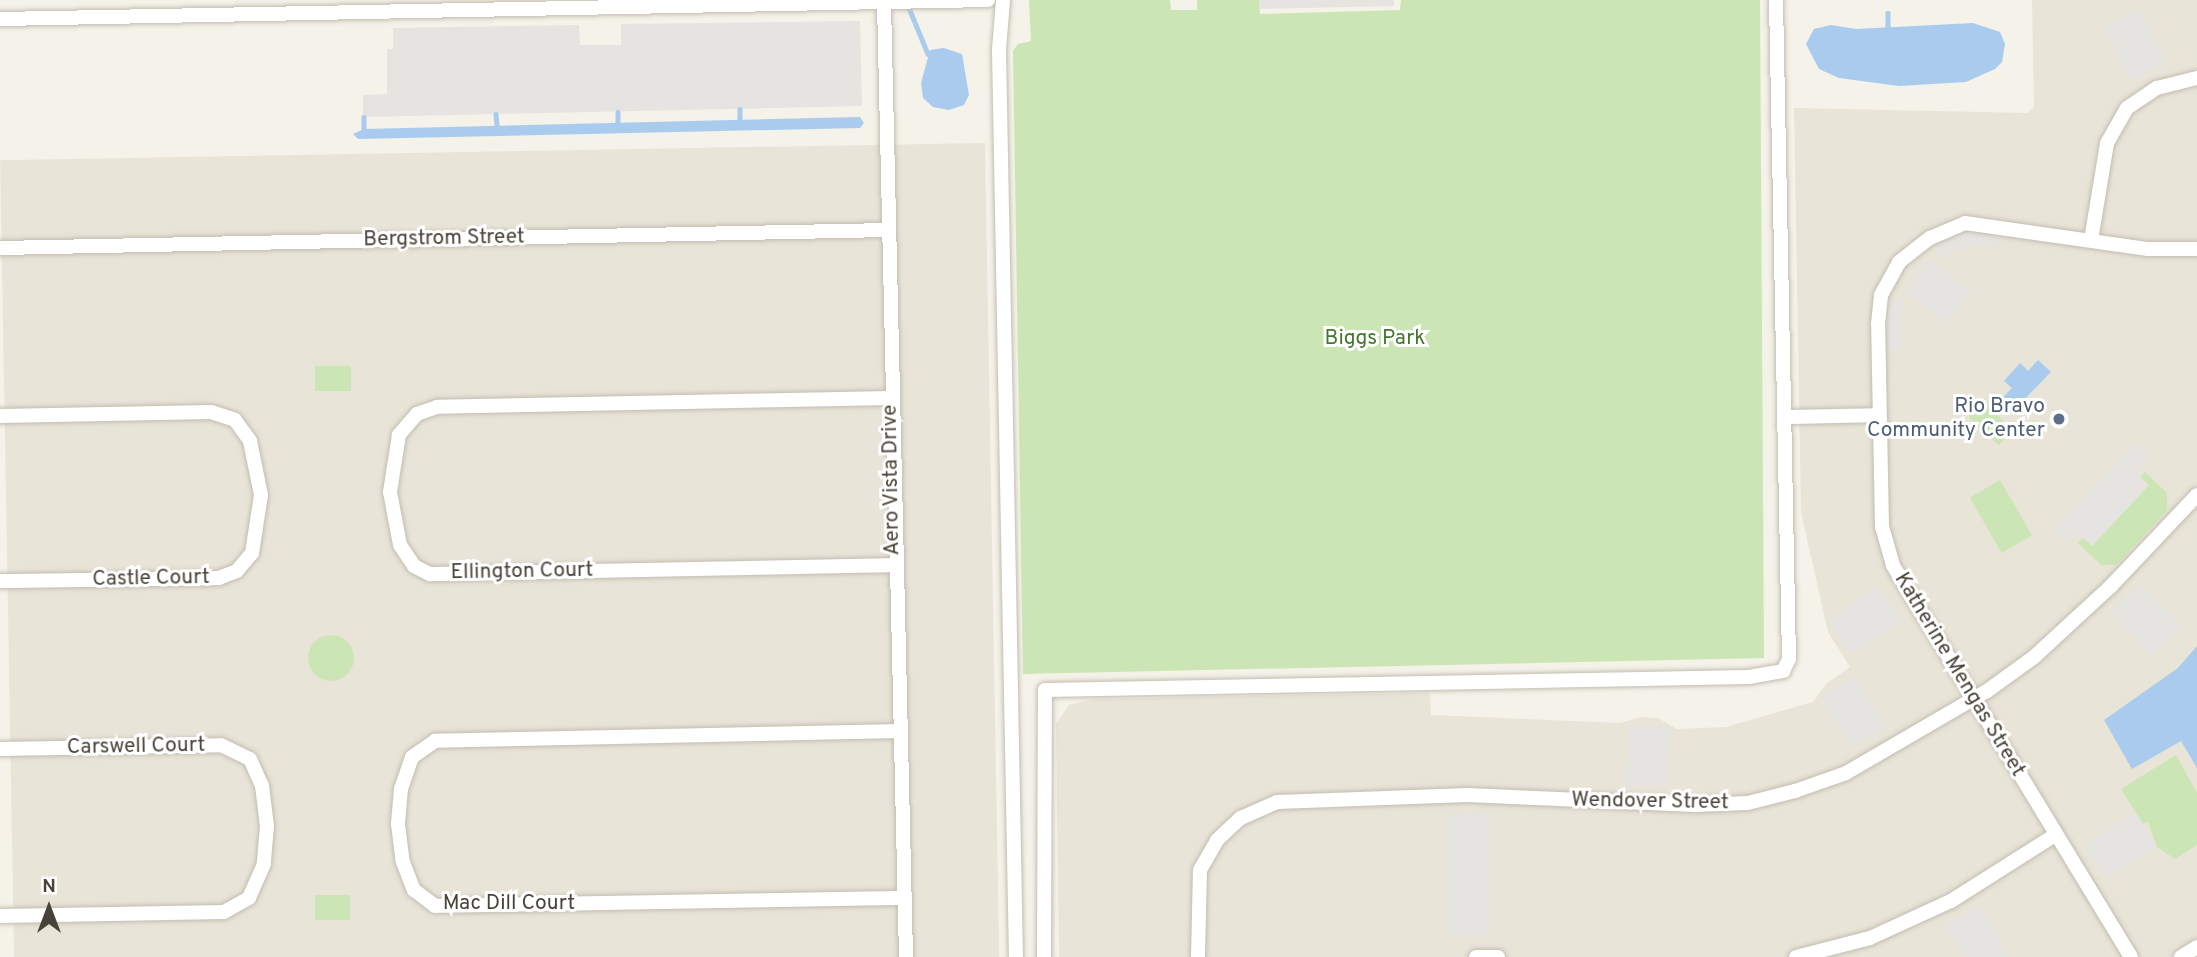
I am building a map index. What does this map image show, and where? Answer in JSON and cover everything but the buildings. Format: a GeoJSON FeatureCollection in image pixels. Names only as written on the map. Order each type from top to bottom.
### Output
{"type":"FeatureCollection","features":[{"type":"Feature","properties":{"kind":"street"},"geometry":{"type":"LineString","coordinates":[[0,19],[230,8],[988,0]]}},
{"type":"Feature","properties":{"kind":"street"},"geometry":{"type":"LineString","coordinates":[[1003,0],[999,50],[1016,957]]}},
{"type":"Feature","properties":{"kind":"street"},"geometry":{"type":"LineString","coordinates":[[1044,957],[1045,691],[1777,675],[1789,659],[1776,0]]}},
{"type":"Feature","properties":{"kind":"street","name":"Aero Vista Drive"},"geometry":{"type":"LineString","coordinates":[[884,2],[894,565],[906,957]]}},
{"type":"Feature","properties":{"kind":"street"},"geometry":{"type":"LineString","coordinates":[[2091,240],[2107,143],[2127,108],[2157,88],[2197,78]]}},
{"type":"Feature","properties":{"kind":"street","name":"Katherine Mengas Street"},"geometry":{"type":"LineString","coordinates":[[2131,957],[1893,565],[1882,527],[1879,415],[1881,295],[1910,250],[1965,223],[2148,249],[2197,249]]}},
{"type":"Feature","properties":{"kind":"street","name":"Bergstrom Street"},"geometry":{"type":"LineString","coordinates":[[0,248],[888,230]]}},
{"type":"Feature","properties":{"kind":"street","name":"Ellington Court"},"geometry":{"type":"LineString","coordinates":[[891,397],[437,407],[417,414],[399,435],[390,492],[400,545],[414,566],[430,574],[894,565]]}},
{"type":"Feature","properties":{"kind":"street","name":"Castle Court"},"geometry":{"type":"LineString","coordinates":[[0,416],[211,412],[235,420],[250,441],[261,495],[252,553],[237,570],[219,578],[0,581]]}},
{"type":"Feature","properties":{"kind":"street"},"geometry":{"type":"LineString","coordinates":[[1785,417],[1879,415]]}},
{"type":"Feature","properties":{"kind":"street","name":"Wendover Street"},"geometry":{"type":"LineString","coordinates":[[1198,957],[1200,870],[1217,840],[1241,818],[1278,802],[1467,795],[1644,804],[1748,803],[1846,773],[1974,698],[2068,628],[2195,501]]}},
{"type":"Feature","properties":{"kind":"street","name":"Mac Dill Court"},"geometry":{"type":"LineString","coordinates":[[900,731],[435,741],[412,757],[401,789],[398,824],[403,862],[414,890],[435,906],[904,898]]}},
{"type":"Feature","properties":{"kind":"street","name":"Carswell Court"},"geometry":{"type":"LineString","coordinates":[[0,749],[221,745],[250,759],[262,786],[267,826],[264,863],[249,898],[224,912],[0,916]]}},
{"type":"Feature","properties":{"kind":"street"},"geometry":{"type":"LineString","coordinates":[[1796,957],[1870,938],[1951,901],[2055,835]]}},
{"type":"Feature","properties":{"kind":"street"},"geometry":{"type":"LineString","coordinates":[[2181,957],[2197,947]]}},
{"type":"Feature","properties":{"kind":"street"},"geometry":{"type":"LineString","coordinates":[[1476,957],[1498,957]]}},
{"type":"Feature","properties":{"kind":"shaded area"},"geometry":{"type":"Polygon","coordinates":[[[1259,0],[1394,0],[1394,6],[1259,9],[1259,0]]]}},
{"type":"Feature","properties":{"kind":"shaded area"},"geometry":{"type":"Polygon","coordinates":[[[2032,0],[2197,0],[2197,957],[1059,957],[1056,724],[1069,705],[1094,699],[1430,693],[1431,715],[1620,723],[1641,717],[1658,718],[1677,729],[1726,727],[1813,702],[1827,683],[1850,667],[1828,632],[1801,512],[1794,108],[2028,113],[2034,106],[2032,0]]]}},
{"type":"Feature","properties":{"kind":"shaded area"},"geometry":{"type":"Polygon","coordinates":[[[2140,9],[2167,62],[2132,81],[2104,27],[2140,9]]]}},
{"type":"Feature","properties":{"kind":"shaded area"},"geometry":{"type":"Polygon","coordinates":[[[860,21],[862,106],[363,117],[363,95],[387,94],[387,49],[393,49],[393,28],[579,25],[580,45],[621,45],[621,24],[860,21]]]}},
{"type":"Feature","properties":{"kind":"shaded area"},"geometry":{"type":"Polygon","coordinates":[[[985,143],[999,957],[14,957],[0,160],[985,143]]]}},
{"type":"Feature","properties":{"kind":"shaded area"},"geometry":{"type":"Polygon","coordinates":[[[2001,225],[1998,248],[1968,246],[1939,256],[1930,238],[1950,227],[2001,225]]]}},
{"type":"Feature","properties":{"kind":"shaded area"},"geometry":{"type":"Polygon","coordinates":[[[1930,259],[1971,292],[1946,323],[1905,290],[1930,259]]]}},
{"type":"Feature","properties":{"kind":"shaded area"},"geometry":{"type":"Polygon","coordinates":[[[1881,295],[1902,302],[1900,350],[1879,351],[1881,295]]]}},
{"type":"Feature","properties":{"kind":"shaded area"},"geometry":{"type":"Polygon","coordinates":[[[2136,443],[2150,456],[2135,472],[2149,485],[2092,546],[2077,533],[2067,544],[2054,530],[2136,443]]]}},
{"type":"Feature","properties":{"kind":"shaded area"},"geometry":{"type":"Polygon","coordinates":[[[2139,585],[2181,626],[2154,655],[2111,614],[2139,585]]]}},
{"type":"Feature","properties":{"kind":"shaded area"},"geometry":{"type":"Polygon","coordinates":[[[1878,587],[1901,621],[1852,654],[1829,620],[1878,587]]]}},
{"type":"Feature","properties":{"kind":"shaded area"},"geometry":{"type":"Polygon","coordinates":[[[1855,676],[1887,727],[1854,748],[1822,697],[1855,676]]]}},
{"type":"Feature","properties":{"kind":"shaded area"},"geometry":{"type":"Polygon","coordinates":[[[1629,725],[1670,727],[1667,787],[1626,785],[1629,725]]]}},
{"type":"Feature","properties":{"kind":"shaded area"},"geometry":{"type":"Polygon","coordinates":[[[2136,813],[2157,847],[2106,879],[2085,845],[2136,813]]]}},
{"type":"Feature","properties":{"kind":"shaded area"},"geometry":{"type":"Polygon","coordinates":[[[1447,815],[1488,815],[1488,936],[1447,936],[1447,815]]]}},
{"type":"Feature","properties":{"kind":"shaded area"},"geometry":{"type":"Polygon","coordinates":[[[1980,906],[2010,957],[1964,957],[1946,926],[1980,906]]]}},
{"type":"Feature","properties":{"kind":"green space","name":"Biggs Park"},"geometry":{"type":"Polygon","coordinates":[[[1029,0],[1170,0],[1171,10],[1197,10],[1197,0],[1259,0],[1260,14],[1400,10],[1401,0],[1760,0],[1764,658],[1023,674],[1013,51],[1018,44],[1031,41],[1029,0]]]}},
{"type":"Feature","properties":{"kind":"green space"},"geometry":{"type":"Polygon","coordinates":[[[315,366],[351,366],[351,391],[315,391],[315,366]]]}},
{"type":"Feature","properties":{"kind":"green space"},"geometry":{"type":"Polygon","coordinates":[[[1983,402],[2013,430],[1999,445],[1969,417],[1983,402]]]}},
{"type":"Feature","properties":{"kind":"green space"},"geometry":{"type":"Polygon","coordinates":[[[2145,472],[2167,493],[2167,510],[2116,565],[2101,565],[2078,543],[2083,538],[2092,546],[2149,485],[2140,477],[2145,472]]]}},
{"type":"Feature","properties":{"kind":"green space"},"geometry":{"type":"Polygon","coordinates":[[[2000,480],[2032,535],[2002,553],[1970,498],[2000,480]]]}},
{"type":"Feature","properties":{"kind":"green space"},"geometry":{"type":"Polygon","coordinates":[[[331,635],[347,642],[354,658],[347,674],[331,681],[315,674],[308,658],[315,642],[331,635]]]}},
{"type":"Feature","properties":{"kind":"green space"},"geometry":{"type":"Polygon","coordinates":[[[2176,755],[2197,793],[2197,845],[2175,859],[2157,847],[2148,822],[2143,824],[2121,789],[2176,755]]]}},
{"type":"Feature","properties":{"kind":"green space"},"geometry":{"type":"Polygon","coordinates":[[[315,895],[350,895],[350,920],[315,920],[315,895]]]}},
{"type":"Feature","properties":{"kind":"water"},"geometry":{"type":"Polygon","coordinates":[[[1973,23],[2000,32],[2005,44],[2002,62],[1995,69],[1966,82],[1899,86],[1839,78],[1819,69],[1806,44],[1814,29],[1831,25],[1856,29],[1973,23]]]}},
{"type":"Feature","properties":{"kind":"water"},"geometry":{"type":"Polygon","coordinates":[[[944,48],[962,54],[969,95],[964,105],[949,110],[933,107],[923,98],[921,83],[930,50],[944,48]]]}},
{"type":"Feature","properties":{"kind":"water"},"geometry":{"type":"Polygon","coordinates":[[[860,117],[864,123],[860,128],[358,139],[353,134],[364,129],[860,117]]]}},
{"type":"Feature","properties":{"kind":"water"},"geometry":{"type":"Polygon","coordinates":[[[2038,360],[2051,372],[2015,409],[2003,397],[2012,388],[2004,381],[2020,363],[2028,371],[2038,360]]]}},
{"type":"Feature","properties":{"kind":"water"},"geometry":{"type":"Polygon","coordinates":[[[2197,646],[2197,768],[2181,741],[2132,769],[2104,720],[2178,668],[2197,646]]]}},
{"type":"Feature","properties":{"kind":"waterway"},"geometry":{"type":"LineString","coordinates":[[907,3],[928,54]]}},
{"type":"Feature","properties":{"kind":"waterway"},"geometry":{"type":"LineString","coordinates":[[1888,13],[1888,27]]}},
{"type":"Feature","properties":{"kind":"waterway"},"geometry":{"type":"LineString","coordinates":[[740,109],[740,120]]}},
{"type":"Feature","properties":{"kind":"waterway"},"geometry":{"type":"LineString","coordinates":[[618,112],[618,123]]}},
{"type":"Feature","properties":{"kind":"waterway"},"geometry":{"type":"LineString","coordinates":[[496,114],[497,126]]}},
{"type":"Feature","properties":{"kind":"waterway"},"geometry":{"type":"LineString","coordinates":[[364,117],[364,129]]}},
{"type":"Feature","properties":{"kind":"place","name":"Rio Bravo Community Center"},"geometry":{"type":"Point","coordinates":[2059,419]}}]}
